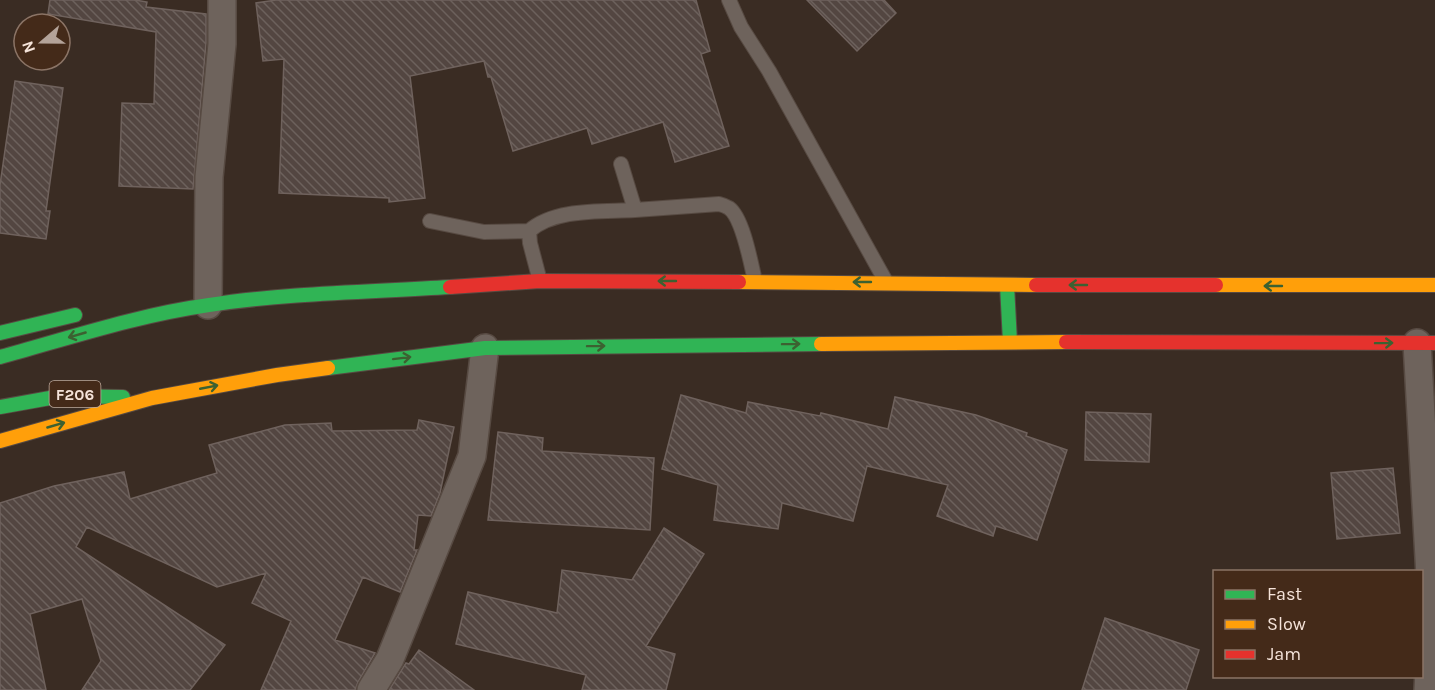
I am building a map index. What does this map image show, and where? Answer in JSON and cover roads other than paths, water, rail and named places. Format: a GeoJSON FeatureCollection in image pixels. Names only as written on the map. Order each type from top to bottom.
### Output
{"type":"FeatureCollection","features":[{"type":"Feature","properties":{"kind":"main road"},"geometry":{"type":"LineString","coordinates":[[0,357],[134,320],[208,305],[286,297],[540,281],[886,282],[1007,285],[1435,285]]}},
{"type":"Feature","properties":{"kind":"main road"},"geometry":{"type":"LineString","coordinates":[[1007,285],[1010,342]]}},
{"type":"Feature","properties":{"kind":"main road"},"geometry":{"type":"LineString","coordinates":[[0,333],[72,315],[134,320]]}},
{"type":"Feature","properties":{"kind":"main road"},"geometry":{"type":"LineString","coordinates":[[0,441],[152,398],[277,375],[485,348],[1010,342],[1426,343]]}},
{"type":"Feature","properties":{"kind":"main road","name":"F206"},"geometry":{"type":"LineString","coordinates":[[0,407],[33,399],[77,394],[152,398]]}},
{"type":"Feature","properties":{"kind":"street"},"geometry":{"type":"LineString","coordinates":[[208,305],[209,177],[222,44],[222,0]]}},
{"type":"Feature","properties":{"kind":"street"},"geometry":{"type":"LineString","coordinates":[[1426,343],[1432,612],[1428,690]]}},
{"type":"Feature","properties":{"kind":"street"},"geometry":{"type":"LineString","coordinates":[[371,690],[390,659],[472,456],[485,348]]}},
{"type":"Feature","properties":{"kind":"lane"},"geometry":{"type":"LineString","coordinates":[[729,0],[741,27],[769,70],[886,282]]}},
{"type":"Feature","properties":{"kind":"lane"},"geometry":{"type":"LineString","coordinates":[[621,164],[635,210]]}},
{"type":"Feature","properties":{"kind":"lane"},"geometry":{"type":"LineString","coordinates":[[429,221],[484,232],[529,231],[539,222],[555,216],[720,204],[729,208],[736,218],[746,243],[755,281]]}},
{"type":"Feature","properties":{"kind":"lane"},"geometry":{"type":"LineString","coordinates":[[529,231],[540,281]]}}]}
